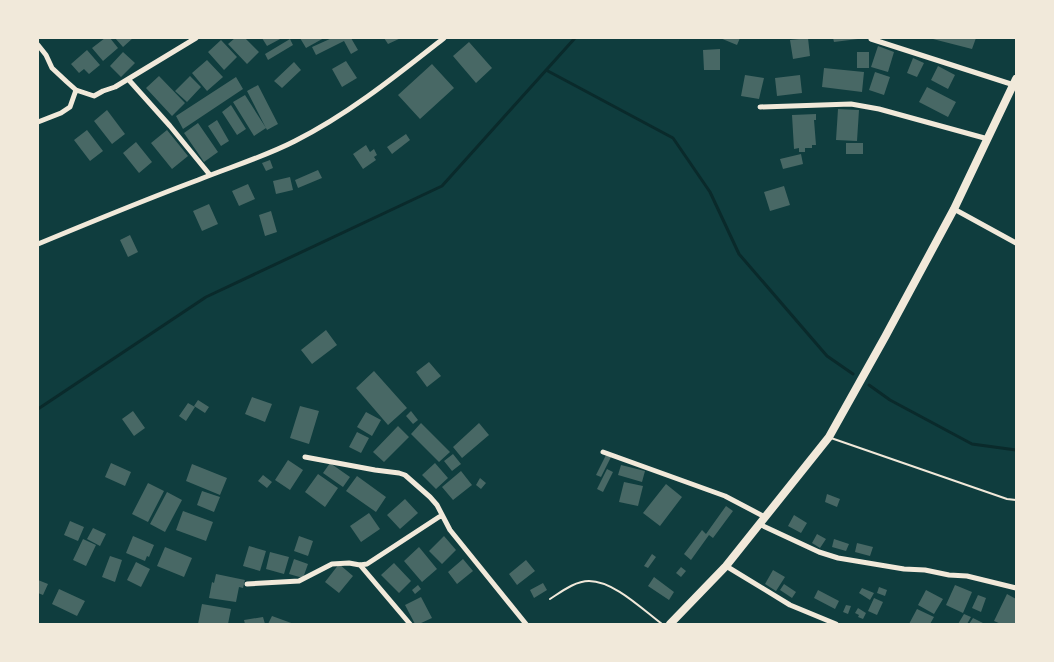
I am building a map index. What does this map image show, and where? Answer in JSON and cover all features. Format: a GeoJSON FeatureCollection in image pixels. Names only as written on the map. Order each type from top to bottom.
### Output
{"type":"FeatureCollection","features":[{"type":"Feature","properties":{"kind":"highway"},"geometry":{"type":"LineString","coordinates":[[670,624],[726,566],[829,437],[954,209],[1015,82]]}},
{"type":"Feature","properties":{"kind":"street"},"geometry":{"type":"LineString","coordinates":[[38,45],[52,68],[76,90],[94,96],[128,79],[196,38]]}},
{"type":"Feature","properties":{"kind":"street"},"geometry":{"type":"LineString","coordinates":[[38,244],[273,152],[320,127],[390,80],[444,38]]}},
{"type":"Feature","properties":{"kind":"street"},"geometry":{"type":"LineString","coordinates":[[871,39],[1015,82]]}},
{"type":"Feature","properties":{"kind":"street"},"geometry":{"type":"LineString","coordinates":[[128,79],[210,175]]}},
{"type":"Feature","properties":{"kind":"street"},"geometry":{"type":"LineString","coordinates":[[38,122],[70,107],[76,90]]}},
{"type":"Feature","properties":{"kind":"street"},"geometry":{"type":"LineString","coordinates":[[760,107],[851,104],[879,109],[988,139]]}},
{"type":"Feature","properties":{"kind":"street"},"geometry":{"type":"LineString","coordinates":[[954,209],[1017,243]]}},
{"type":"Feature","properties":{"kind":"street"},"geometry":{"type":"LineString","coordinates":[[603,452],[725,496],[819,552],[838,558],[904,569],[967,576],[1017,588]]}},
{"type":"Feature","properties":{"kind":"street"},"geometry":{"type":"LineString","coordinates":[[305,457],[405,475],[430,496],[450,530],[526,624]]}},
{"type":"Feature","properties":{"kind":"street"},"geometry":{"type":"LineString","coordinates":[[247,584],[299,581],[332,564],[367,564],[442,515]]}},
{"type":"Feature","properties":{"kind":"street"},"geometry":{"type":"LineString","coordinates":[[360,565],[410,624]]}},
{"type":"Feature","properties":{"kind":"street"},"geometry":{"type":"LineString","coordinates":[[726,566],[790,605],[836,624]]}},
{"type":"Feature","properties":{"kind":"lane"},"geometry":{"type":"LineString","coordinates":[[829,437],[1007,499],[1017,500]]}},
{"type":"Feature","properties":{"kind":"lane"},"geometry":{"type":"LineString","coordinates":[[550,599],[567,588],[587,581],[604,583],[662,624]]}},
{"type":"Feature","properties":{"kind":"building"},"geometry":{"type":"Polygon","coordinates":[[[105,38],[110,38],[118,48],[103,61],[92,48],[105,38]]]}},
{"type":"Feature","properties":{"kind":"building"},"geometry":{"type":"Polygon","coordinates":[[[115,38],[133,38],[123,47],[115,38]]]}},
{"type":"Feature","properties":{"kind":"building"},"geometry":{"type":"Polygon","coordinates":[[[235,38],[245,38],[259,52],[247,64],[228,44],[235,38]]]}},
{"type":"Feature","properties":{"kind":"building"},"geometry":{"type":"Polygon","coordinates":[[[262,38],[282,38],[267,46],[262,38]]]}},
{"type":"Feature","properties":{"kind":"building"},"geometry":{"type":"Polygon","coordinates":[[[300,38],[324,38],[306,48],[300,38]]]}},
{"type":"Feature","properties":{"kind":"building"},"geometry":{"type":"Polygon","coordinates":[[[332,38],[351,38],[358,50],[351,54],[344,41],[316,55],[312,47],[332,38]]]}},
{"type":"Feature","properties":{"kind":"building"},"geometry":{"type":"Polygon","coordinates":[[[384,38],[401,38],[388,44],[384,38]]]}},
{"type":"Feature","properties":{"kind":"building"},"geometry":{"type":"Polygon","coordinates":[[[720,38],[740,38],[737,45],[720,38]]]}},
{"type":"Feature","properties":{"kind":"building"},"geometry":{"type":"Polygon","coordinates":[[[808,38],[810,56],[793,59],[790,40],[808,38]]]}},
{"type":"Feature","properties":{"kind":"building"},"geometry":{"type":"Polygon","coordinates":[[[833,38],[858,38],[858,39],[834,42],[833,38]]]}},
{"type":"Feature","properties":{"kind":"building"},"geometry":{"type":"Polygon","coordinates":[[[929,38],[976,38],[972,49],[929,38]]]}},
{"type":"Feature","properties":{"kind":"building"},"geometry":{"type":"Polygon","coordinates":[[[290,39],[293,45],[268,60],[265,54],[290,39]]]}},
{"type":"Feature","properties":{"kind":"building"},"geometry":{"type":"Polygon","coordinates":[[[221,40],[237,57],[224,70],[208,52],[221,40]]]}},
{"type":"Feature","properties":{"kind":"building"},"geometry":{"type":"Polygon","coordinates":[[[469,42],[492,68],[476,83],[453,56],[469,42]]]}},
{"type":"Feature","properties":{"kind":"building"},"geometry":{"type":"Polygon","coordinates":[[[878,46],[894,52],[888,72],[871,67],[878,46]]]}},
{"type":"Feature","properties":{"kind":"building"},"geometry":{"type":"Polygon","coordinates":[[[720,49],[720,70],[704,70],[703,50],[720,49]]]}},
{"type":"Feature","properties":{"kind":"building"},"geometry":{"type":"Polygon","coordinates":[[[87,50],[100,65],[89,74],[84,69],[79,73],[71,64],[87,50]]]}},
{"type":"Feature","properties":{"kind":"building"},"geometry":{"type":"Polygon","coordinates":[[[123,52],[135,63],[121,77],[110,66],[123,52]]]}},
{"type":"Feature","properties":{"kind":"building"},"geometry":{"type":"Polygon","coordinates":[[[857,52],[869,52],[869,68],[857,68],[857,52]]]}},
{"type":"Feature","properties":{"kind":"building"},"geometry":{"type":"Polygon","coordinates":[[[913,58],[924,63],[917,77],[907,73],[913,58]]]}},
{"type":"Feature","properties":{"kind":"building"},"geometry":{"type":"Polygon","coordinates":[[[207,60],[223,77],[207,91],[192,73],[207,60]]]}},
{"type":"Feature","properties":{"kind":"building"},"geometry":{"type":"Polygon","coordinates":[[[346,61],[357,78],[342,87],[332,69],[346,61]]]}},
{"type":"Feature","properties":{"kind":"building"},"geometry":{"type":"Polygon","coordinates":[[[294,62],[301,70],[282,88],[274,81],[294,62]]]}},
{"type":"Feature","properties":{"kind":"building"},"geometry":{"type":"Polygon","coordinates":[[[432,64],[454,88],[420,119],[398,95],[432,64]]]}},
{"type":"Feature","properties":{"kind":"building"},"geometry":{"type":"Polygon","coordinates":[[[938,66],[955,75],[948,89],[931,80],[938,66]]]}},
{"type":"Feature","properties":{"kind":"building"},"geometry":{"type":"Polygon","coordinates":[[[824,68],[864,72],[862,92],[822,87],[824,68]]]}},
{"type":"Feature","properties":{"kind":"building"},"geometry":{"type":"Polygon","coordinates":[[[875,72],[890,77],[884,95],[869,90],[875,72]]]}},
{"type":"Feature","properties":{"kind":"building"},"geometry":{"type":"Polygon","coordinates":[[[745,75],[764,78],[759,99],[741,96],[745,75]]]}},
{"type":"Feature","properties":{"kind":"building"},"geometry":{"type":"Polygon","coordinates":[[[800,75],[802,93],[777,96],[775,78],[800,75]]]}},
{"type":"Feature","properties":{"kind":"building"},"geometry":{"type":"Polygon","coordinates":[[[159,76],[185,103],[172,116],[146,88],[159,76]]]}},
{"type":"Feature","properties":{"kind":"building"},"geometry":{"type":"Polygon","coordinates":[[[190,76],[201,87],[187,102],[175,91],[190,76]]]}},
{"type":"Feature","properties":{"kind":"building"},"geometry":{"type":"Polygon","coordinates":[[[236,77],[243,89],[183,129],[176,116],[236,77]]]}},
{"type":"Feature","properties":{"kind":"building"},"geometry":{"type":"Polygon","coordinates":[[[258,85],[278,124],[267,130],[247,91],[258,85]]]}},
{"type":"Feature","properties":{"kind":"building"},"geometry":{"type":"Polygon","coordinates":[[[927,87],[956,102],[948,117],[919,102],[927,87]]]}},
{"type":"Feature","properties":{"kind":"building"},"geometry":{"type":"Polygon","coordinates":[[[245,95],[266,128],[254,136],[233,102],[245,95]]]}},
{"type":"Feature","properties":{"kind":"building"},"geometry":{"type":"Polygon","coordinates":[[[231,105],[246,129],[237,135],[222,112],[231,105]]]}},
{"type":"Feature","properties":{"kind":"building"},"geometry":{"type":"Polygon","coordinates":[[[838,109],[859,110],[857,141],[836,140],[838,109]]]}},
{"type":"Feature","properties":{"kind":"building"},"geometry":{"type":"Polygon","coordinates":[[[107,110],[125,134],[112,144],[94,121],[107,110]]]}},
{"type":"Feature","properties":{"kind":"building"},"geometry":{"type":"Polygon","coordinates":[[[816,114],[816,120],[814,120],[816,145],[812,145],[812,148],[805,148],[805,152],[799,152],[799,148],[794,149],[792,115],[816,114]]]}},
{"type":"Feature","properties":{"kind":"building"},"geometry":{"type":"Polygon","coordinates":[[[217,120],[229,141],[221,146],[208,126],[217,120]]]}},
{"type":"Feature","properties":{"kind":"building"},"geometry":{"type":"Polygon","coordinates":[[[198,123],[218,152],[204,162],[184,133],[198,123]]]}},
{"type":"Feature","properties":{"kind":"building"},"geometry":{"type":"Polygon","coordinates":[[[87,130],[103,151],[90,161],[74,140],[87,130]]]}},
{"type":"Feature","properties":{"kind":"building"},"geometry":{"type":"Polygon","coordinates":[[[167,130],[188,156],[172,169],[151,143],[167,130]]]}},
{"type":"Feature","properties":{"kind":"building"},"geometry":{"type":"Polygon","coordinates":[[[406,134],[410,140],[392,154],[387,147],[406,134]]]}},
{"type":"Feature","properties":{"kind":"building"},"geometry":{"type":"Polygon","coordinates":[[[136,142],[152,162],[139,173],[123,153],[136,142]]]}},
{"type":"Feature","properties":{"kind":"building"},"geometry":{"type":"Polygon","coordinates":[[[846,143],[863,143],[863,154],[846,154],[846,143]]]}},
{"type":"Feature","properties":{"kind":"building"},"geometry":{"type":"Polygon","coordinates":[[[366,145],[370,152],[374,149],[377,155],[374,157],[376,160],[363,169],[353,154],[366,145]]]}},
{"type":"Feature","properties":{"kind":"building"},"geometry":{"type":"Polygon","coordinates":[[[801,154],[803,164],[783,169],[780,159],[801,154]]]}},
{"type":"Feature","properties":{"kind":"building"},"geometry":{"type":"Polygon","coordinates":[[[270,160],[273,168],[266,171],[262,163],[270,160]]]}},
{"type":"Feature","properties":{"kind":"building"},"geometry":{"type":"Polygon","coordinates":[[[318,170],[322,178],[298,188],[295,180],[318,170]]]}},
{"type":"Feature","properties":{"kind":"building"},"geometry":{"type":"Polygon","coordinates":[[[290,177],[293,190],[276,194],[273,181],[290,177]]]}},
{"type":"Feature","properties":{"kind":"building"},"geometry":{"type":"Polygon","coordinates":[[[248,184],[255,199],[239,206],[232,191],[248,184]]]}},
{"type":"Feature","properties":{"kind":"building"},"geometry":{"type":"Polygon","coordinates":[[[784,186],[790,205],[770,211],[764,192],[784,186]]]}},
{"type":"Feature","properties":{"kind":"building"},"geometry":{"type":"Polygon","coordinates":[[[209,204],[218,224],[202,231],[193,211],[209,204]]]}},
{"type":"Feature","properties":{"kind":"building"},"geometry":{"type":"Polygon","coordinates":[[[271,211],[277,232],[265,236],[259,215],[271,211]]]}},
{"type":"Feature","properties":{"kind":"building"},"geometry":{"type":"Polygon","coordinates":[[[130,235],[138,252],[128,257],[120,240],[130,235]]]}},
{"type":"Feature","properties":{"kind":"building"},"geometry":{"type":"Polygon","coordinates":[[[326,330],[337,345],[312,364],[301,350],[326,330]]]}},
{"type":"Feature","properties":{"kind":"building"},"geometry":{"type":"Polygon","coordinates":[[[429,362],[441,376],[427,387],[416,372],[429,362]]]}},
{"type":"Feature","properties":{"kind":"building"},"geometry":{"type":"Polygon","coordinates":[[[374,371],[407,408],[388,425],[356,388],[374,371]]]}},
{"type":"Feature","properties":{"kind":"building"},"geometry":{"type":"Polygon","coordinates":[[[252,397],[272,404],[265,422],[245,414],[252,397]]]}},
{"type":"Feature","properties":{"kind":"building"},"geometry":{"type":"Polygon","coordinates":[[[198,400],[209,407],[205,413],[194,406],[198,400]]]}},
{"type":"Feature","properties":{"kind":"building"},"geometry":{"type":"Polygon","coordinates":[[[188,403],[195,407],[186,421],[179,416],[188,403]]]}},
{"type":"Feature","properties":{"kind":"building"},"geometry":{"type":"Polygon","coordinates":[[[300,406],[319,411],[309,444],[290,438],[300,406]]]}},
{"type":"Feature","properties":{"kind":"building"},"geometry":{"type":"Polygon","coordinates":[[[133,411],[145,428],[134,436],[122,419],[133,411]]]}},
{"type":"Feature","properties":{"kind":"building"},"geometry":{"type":"Polygon","coordinates":[[[411,411],[418,420],[413,424],[406,416],[411,411]]]}},
{"type":"Feature","properties":{"kind":"building"},"geometry":{"type":"Polygon","coordinates":[[[366,412],[381,420],[372,436],[357,427],[366,412]]]}},
{"type":"Feature","properties":{"kind":"building"},"geometry":{"type":"Polygon","coordinates":[[[421,423],[450,452],[439,462],[411,434],[421,423]]]}},
{"type":"Feature","properties":{"kind":"building"},"geometry":{"type":"Polygon","coordinates":[[[479,423],[489,435],[462,458],[453,447],[479,423]]]}},
{"type":"Feature","properties":{"kind":"building"},"geometry":{"type":"Polygon","coordinates":[[[398,426],[409,437],[384,462],[373,452],[398,426]]]}},
{"type":"Feature","properties":{"kind":"building"},"geometry":{"type":"Polygon","coordinates":[[[357,432],[369,438],[361,453],[349,447],[357,432]]]}},
{"type":"Feature","properties":{"kind":"building"},"geometry":{"type":"Polygon","coordinates":[[[453,454],[461,464],[452,471],[444,461],[453,454]]]}},
{"type":"Feature","properties":{"kind":"building"},"geometry":{"type":"Polygon","coordinates":[[[606,455],[611,457],[601,477],[596,475],[606,455]]]}},
{"type":"Feature","properties":{"kind":"building"},"geometry":{"type":"Polygon","coordinates":[[[288,460],[303,470],[290,490],[275,480],[288,460]]]}},
{"type":"Feature","properties":{"kind":"building"},"geometry":{"type":"Polygon","coordinates":[[[111,463],[131,472],[125,486],[105,477],[111,463]]]}},
{"type":"Feature","properties":{"kind":"building"},"geometry":{"type":"Polygon","coordinates":[[[330,463],[350,477],[343,487],[323,473],[330,463]]]}},
{"type":"Feature","properties":{"kind":"building"},"geometry":{"type":"Polygon","coordinates":[[[435,463],[448,478],[436,489],[422,475],[435,463]]]}},
{"type":"Feature","properties":{"kind":"building"},"geometry":{"type":"Polygon","coordinates":[[[192,464],[227,478],[220,495],[186,481],[192,464]]]}},
{"type":"Feature","properties":{"kind":"building"},"geometry":{"type":"Polygon","coordinates":[[[621,465],[645,471],[642,482],[618,475],[621,465]]]}},
{"type":"Feature","properties":{"kind":"building"},"geometry":{"type":"Polygon","coordinates":[[[607,469],[613,472],[603,492],[597,489],[607,469]]]}},
{"type":"Feature","properties":{"kind":"building"},"geometry":{"type":"Polygon","coordinates":[[[461,471],[472,485],[453,500],[442,487],[461,471]]]}},
{"type":"Feature","properties":{"kind":"building"},"geometry":{"type":"Polygon","coordinates":[[[318,474],[338,488],[325,507],[305,492],[318,474]]]}},
{"type":"Feature","properties":{"kind":"building"},"geometry":{"type":"Polygon","coordinates":[[[263,475],[272,482],[267,488],[258,481],[263,475]]]}},
{"type":"Feature","properties":{"kind":"building"},"geometry":{"type":"Polygon","coordinates":[[[357,476],[386,497],[376,512],[346,491],[357,476]]]}},
{"type":"Feature","properties":{"kind":"building"},"geometry":{"type":"Polygon","coordinates":[[[480,478],[486,483],[481,489],[476,485],[480,478]]]}},
{"type":"Feature","properties":{"kind":"building"},"geometry":{"type":"Polygon","coordinates":[[[624,482],[643,486],[638,506],[619,502],[624,482]]]}},
{"type":"Feature","properties":{"kind":"building"},"geometry":{"type":"Polygon","coordinates":[[[148,483],[164,491],[148,522],[132,514],[148,483]]]}},
{"type":"Feature","properties":{"kind":"building"},"geometry":{"type":"Polygon","coordinates":[[[666,484],[682,497],[660,526],[643,513],[666,484]]]}},
{"type":"Feature","properties":{"kind":"building"},"geometry":{"type":"Polygon","coordinates":[[[202,491],[220,497],[214,512],[197,505],[202,491]]]}},
{"type":"Feature","properties":{"kind":"building"},"geometry":{"type":"Polygon","coordinates":[[[167,492],[182,500],[165,532],[150,524],[167,492]]]}},
{"type":"Feature","properties":{"kind":"building"},"geometry":{"type":"Polygon","coordinates":[[[827,494],[840,499],[837,507],[825,502],[827,494]]]}},
{"type":"Feature","properties":{"kind":"building"},"geometry":{"type":"Polygon","coordinates":[[[405,499],[418,513],[400,529],[387,515],[405,499]]]}},
{"type":"Feature","properties":{"kind":"building"},"geometry":{"type":"Polygon","coordinates":[[[726,506],[733,511],[713,538],[709,535],[691,560],[684,554],[702,530],[706,534],[726,506]]]}},
{"type":"Feature","properties":{"kind":"building"},"geometry":{"type":"Polygon","coordinates":[[[183,511],[213,522],[206,541],[176,530],[183,511]]]}},
{"type":"Feature","properties":{"kind":"building"},"geometry":{"type":"Polygon","coordinates":[[[369,513],[380,529],[361,542],[350,526],[369,513]]]}},
{"type":"Feature","properties":{"kind":"building"},"geometry":{"type":"Polygon","coordinates":[[[794,515],[807,523],[801,533],[788,526],[794,515]]]}},
{"type":"Feature","properties":{"kind":"building"},"geometry":{"type":"Polygon","coordinates":[[[70,521],[84,527],[78,541],[64,535],[70,521]]]}},
{"type":"Feature","properties":{"kind":"building"},"geometry":{"type":"Polygon","coordinates":[[[93,528],[106,534],[100,546],[87,539],[93,528]]]}},
{"type":"Feature","properties":{"kind":"building"},"geometry":{"type":"Polygon","coordinates":[[[817,534],[826,539],[820,548],[812,543],[817,534]]]}},
{"type":"Feature","properties":{"kind":"building"},"geometry":{"type":"Polygon","coordinates":[[[133,536],[154,545],[145,561],[126,553],[133,536]]]}},
{"type":"Feature","properties":{"kind":"building"},"geometry":{"type":"Polygon","coordinates":[[[299,536],[313,541],[308,556],[294,551],[299,536]]]}},
{"type":"Feature","properties":{"kind":"building"},"geometry":{"type":"Polygon","coordinates":[[[444,536],[456,550],[442,564],[429,551],[444,536]]]}},
{"type":"Feature","properties":{"kind":"building"},"geometry":{"type":"Polygon","coordinates":[[[83,539],[96,545],[86,566],[73,560],[83,539]]]}},
{"type":"Feature","properties":{"kind":"building"},"geometry":{"type":"Polygon","coordinates":[[[834,539],[849,544],[846,551],[832,547],[834,539]]]}},
{"type":"Feature","properties":{"kind":"building"},"geometry":{"type":"Polygon","coordinates":[[[857,543],[873,547],[870,556],[855,552],[857,543]]]}},
{"type":"Feature","properties":{"kind":"building"},"geometry":{"type":"Polygon","coordinates":[[[249,546],[266,551],[260,571],[243,566],[249,546]]]}},
{"type":"Feature","properties":{"kind":"building"},"geometry":{"type":"Polygon","coordinates":[[[165,547],[192,558],[184,577],[157,566],[165,547]]]}},
{"type":"Feature","properties":{"kind":"building"},"geometry":{"type":"Polygon","coordinates":[[[419,547],[437,569],[422,582],[404,561],[419,547]]]}},
{"type":"Feature","properties":{"kind":"building"},"geometry":{"type":"Polygon","coordinates":[[[270,552],[289,557],[284,574],[266,569],[270,552]]]}},
{"type":"Feature","properties":{"kind":"building"},"geometry":{"type":"Polygon","coordinates":[[[652,554],[656,557],[648,568],[644,566],[652,554]]]}},
{"type":"Feature","properties":{"kind":"building"},"geometry":{"type":"Polygon","coordinates":[[[110,556],[122,560],[115,582],[102,577],[110,556]]]}},
{"type":"Feature","properties":{"kind":"building"},"geometry":{"type":"Polygon","coordinates":[[[294,559],[308,564],[303,578],[289,574],[294,559]]]}},
{"type":"Feature","properties":{"kind":"building"},"geometry":{"type":"Polygon","coordinates":[[[463,559],[473,571],[457,584],[448,572],[463,559]]]}},
{"type":"Feature","properties":{"kind":"building"},"geometry":{"type":"Polygon","coordinates":[[[526,560],[535,571],[517,585],[509,574],[526,560]]]}},
{"type":"Feature","properties":{"kind":"building"},"geometry":{"type":"Polygon","coordinates":[[[136,562],[150,569],[141,587],[127,580],[136,562]]]}},
{"type":"Feature","properties":{"kind":"building"},"geometry":{"type":"Polygon","coordinates":[[[394,563],[411,581],[399,593],[381,575],[394,563]]]}},
{"type":"Feature","properties":{"kind":"building"},"geometry":{"type":"Polygon","coordinates":[[[339,564],[353,576],[339,593],[325,582],[339,564]]]}},
{"type":"Feature","properties":{"kind":"building"},"geometry":{"type":"Polygon","coordinates":[[[681,567],[686,571],[681,577],[676,573],[681,567]]]}},
{"type":"Feature","properties":{"kind":"building"},"geometry":{"type":"Polygon","coordinates":[[[773,570],[785,577],[776,591],[765,584],[773,570]]]}},
{"type":"Feature","properties":{"kind":"building"},"geometry":{"type":"Polygon","coordinates":[[[216,574],[245,580],[243,588],[239,587],[236,602],[209,598],[216,574]]]}},
{"type":"Feature","properties":{"kind":"building"},"geometry":{"type":"Polygon","coordinates":[[[654,577],[674,592],[669,600],[648,586],[654,577]]]}},
{"type":"Feature","properties":{"kind":"building"},"geometry":{"type":"Polygon","coordinates":[[[38,580],[48,584],[43,595],[38,593],[38,580]]]}},
{"type":"Feature","properties":{"kind":"building"},"geometry":{"type":"Polygon","coordinates":[[[543,583],[547,590],[534,598],[530,590],[543,583]]]}},
{"type":"Feature","properties":{"kind":"building"},"geometry":{"type":"Polygon","coordinates":[[[784,584],[796,592],[792,598],[780,590],[784,584]]]}},
{"type":"Feature","properties":{"kind":"building"},"geometry":{"type":"Polygon","coordinates":[[[418,585],[421,589],[415,594],[412,590],[418,585]]]}},
{"type":"Feature","properties":{"kind":"building"},"geometry":{"type":"Polygon","coordinates":[[[955,585],[972,592],[963,613],[946,605],[955,585]]]}},
{"type":"Feature","properties":{"kind":"building"},"geometry":{"type":"Polygon","coordinates":[[[879,587],[887,590],[885,596],[877,593],[879,587]]]}},
{"type":"Feature","properties":{"kind":"building"},"geometry":{"type":"Polygon","coordinates":[[[862,588],[874,593],[870,600],[859,593],[862,588]]]}},
{"type":"Feature","properties":{"kind":"building"},"geometry":{"type":"Polygon","coordinates":[[[59,589],[85,601],[77,616],[52,604],[59,589]]]}},
{"type":"Feature","properties":{"kind":"building"},"geometry":{"type":"Polygon","coordinates":[[[818,590],[839,601],[835,609],[814,598],[818,590]]]}},
{"type":"Feature","properties":{"kind":"building"},"geometry":{"type":"Polygon","coordinates":[[[926,590],[943,599],[934,614],[918,605],[926,590]]]}},
{"type":"Feature","properties":{"kind":"building"},"geometry":{"type":"Polygon","coordinates":[[[1007,594],[1016,599],[1015,624],[1001,624],[994,621],[1007,594]]]}},
{"type":"Feature","properties":{"kind":"building"},"geometry":{"type":"Polygon","coordinates":[[[978,595],[986,598],[981,612],[972,608],[978,595]]]}},
{"type":"Feature","properties":{"kind":"building"},"geometry":{"type":"Polygon","coordinates":[[[421,597],[432,618],[415,624],[405,605],[421,597]]]}},
{"type":"Feature","properties":{"kind":"building"},"geometry":{"type":"Polygon","coordinates":[[[874,598],[883,602],[877,615],[868,611],[874,598]]]}},
{"type":"Feature","properties":{"kind":"building"},"geometry":{"type":"Polygon","coordinates":[[[202,604],[231,609],[228,624],[198,624],[202,604]]]}},
{"type":"Feature","properties":{"kind":"building"},"geometry":{"type":"Polygon","coordinates":[[[846,605],[851,606],[848,614],[843,612],[846,605]]]}},
{"type":"Feature","properties":{"kind":"building"},"geometry":{"type":"Polygon","coordinates":[[[858,608],[866,613],[863,619],[855,613],[858,608]]]}},
{"type":"Feature","properties":{"kind":"building"},"geometry":{"type":"Polygon","coordinates":[[[917,609],[934,617],[930,624],[909,624],[917,609]]]}},
{"type":"Feature","properties":{"kind":"building"},"geometry":{"type":"Polygon","coordinates":[[[964,614],[971,617],[967,624],[958,624],[964,614]]]}},
{"type":"Feature","properties":{"kind":"building"},"geometry":{"type":"Polygon","coordinates":[[[272,616],[294,624],[268,624],[272,616]]]}},
{"type":"Feature","properties":{"kind":"building"},"geometry":{"type":"Polygon","coordinates":[[[263,617],[265,624],[245,624],[244,620],[263,617]]]}},
{"type":"Feature","properties":{"kind":"building"},"geometry":{"type":"Polygon","coordinates":[[[973,618],[985,624],[969,624],[973,618]]]}},
{"type":"Feature","properties":{"kind":"waterway"},"geometry":{"type":"LineString","coordinates":[[38,409],[206,297],[442,186],[575,38]]}},
{"type":"Feature","properties":{"kind":"waterway"},"geometry":{"type":"LineString","coordinates":[[546,70],[673,138],[710,192],[739,254],[827,356],[853,374]]}},
{"type":"Feature","properties":{"kind":"waterway"},"geometry":{"type":"LineString","coordinates":[[869,385],[890,400],[972,444],[1016,450]]}}]}
